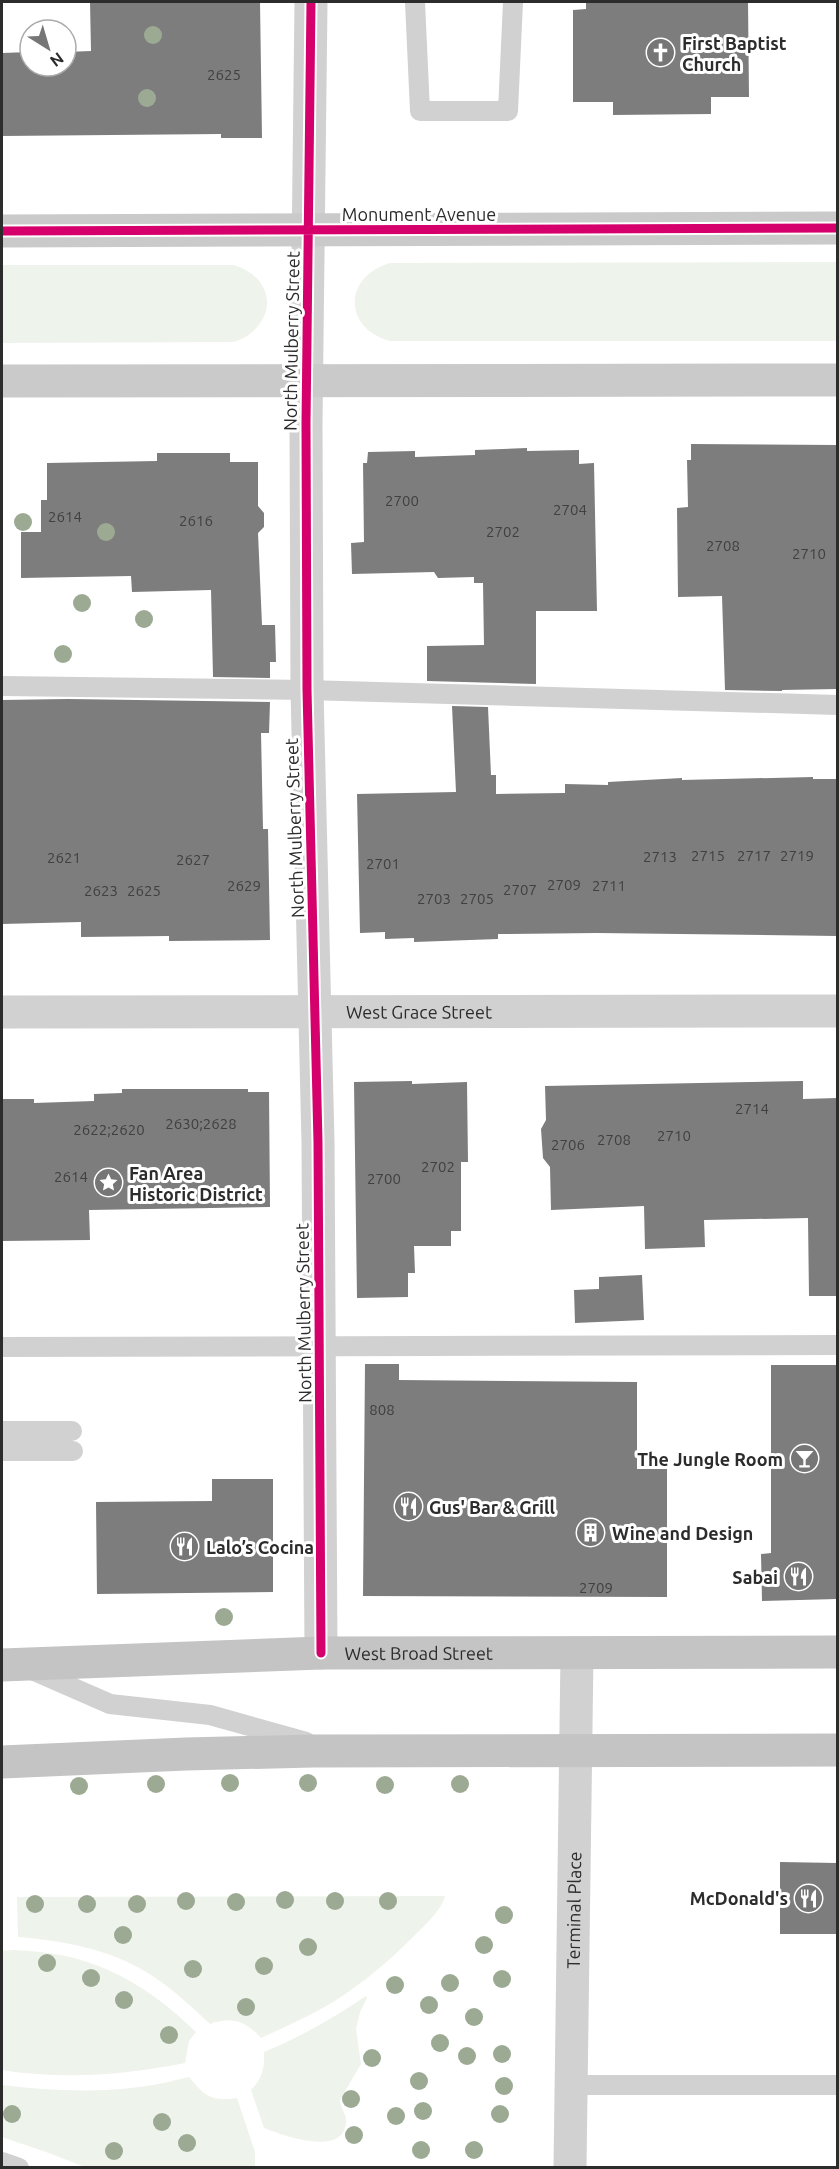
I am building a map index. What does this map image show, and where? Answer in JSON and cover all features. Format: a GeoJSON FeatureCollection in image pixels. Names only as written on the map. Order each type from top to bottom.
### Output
{"type":"FeatureCollection","features":[{"type":"Feature","properties":{"kind":"main road","name":"West Broad Street"},"geometry":{"type":"LineString","coordinates":[[12,1665],[321,1653],[837,1652]]}},
{"type":"Feature","properties":{"kind":"main road"},"geometry":{"type":"LineString","coordinates":[[2,1762],[186,1754],[339,1751],[837,1750]]}},
{"type":"Feature","properties":{"kind":"street","name":"North Mulberry Street"},"geometry":{"type":"LineString","coordinates":[[311,2],[306,381],[307,690],[320,1348],[321,1653]]}},
{"type":"Feature","properties":{"kind":"street","name":"Monument Avenue"},"geometry":{"type":"LineString","coordinates":[[2,231],[837,228]]}},
{"type":"Feature","properties":{"kind":"street"},"geometry":{"type":"LineString","coordinates":[[2,381],[837,380]]}},
{"type":"Feature","properties":{"kind":"street","name":"West Grace Street"},"geometry":{"type":"LineString","coordinates":[[2,1012],[837,1011]]}},
{"type":"Feature","properties":{"kind":"street","name":"Terminal Place"},"geometry":{"type":"LineString","coordinates":[[570,2168],[577,1653]]}},
{"type":"Feature","properties":{"kind":"lane"},"geometry":{"type":"LineString","coordinates":[[415,2],[420,111],[508,111],[513,2]]}},
{"type":"Feature","properties":{"kind":"lane"},"geometry":{"type":"LineString","coordinates":[[2,686],[307,690],[837,705]]}},
{"type":"Feature","properties":{"kind":"lane"},"geometry":{"type":"LineString","coordinates":[[2,1347],[837,1345]]}},
{"type":"Feature","properties":{"kind":"lane"},"geometry":{"type":"LineString","coordinates":[[2,1431],[72,1441],[2,1451]]}},
{"type":"Feature","properties":{"kind":"lane"},"geometry":{"type":"LineString","coordinates":[[12,1665],[110,1704],[210,1715],[339,1751]]}},
{"type":"Feature","properties":{"kind":"lane"},"geometry":{"type":"LineString","coordinates":[[571,2085],[837,2085]]}},
{"type":"Feature","properties":{"kind":"lane"},"geometry":{"type":"LineString","coordinates":[[2,2162],[19,2168]]}},
{"type":"Feature","properties":{"kind":"shaded area"},"geometry":{"type":"Polygon","coordinates":[[[837,262],[837,341],[390,341],[375,334],[364,325],[357,314],[355,302],[357,290],[364,279],[375,270],[390,263],[837,262]]]}},
{"type":"Feature","properties":{"kind":"shaded area"},"geometry":{"type":"Polygon","coordinates":[[[2,265],[234,265],[249,272],[259,281],[265,292],[267,303],[265,315],[248,335],[234,342],[2,343],[2,265]]]}},
{"type":"Feature","properties":{"kind":"shaded area"},"geometry":{"type":"Polygon","coordinates":[[[445,1896],[437,1912],[428,1922],[368,1977],[330,2004],[261,2038],[244,2024],[232,2020],[210,2024],[164,1984],[125,1961],[73,1944],[18,1937],[17,1897],[445,1896]]]}},
{"type":"Feature","properties":{"kind":"shaded area"},"geometry":{"type":"Polygon","coordinates":[[[14,1950],[60,1955],[99,1966],[151,1994],[196,2032],[189,2041],[185,2063],[139,2071],[94,2075],[48,2075],[2,2070],[2,1951],[14,1950]]]}},
{"type":"Feature","properties":{"kind":"shaded area"},"geometry":{"type":"Polygon","coordinates":[[[366,1996],[356,2029],[361,2064],[340,2100],[346,2119],[343,2133],[335,2139],[324,2142],[297,2139],[264,2128],[251,2090],[262,2073],[264,2052],[316,2027],[366,1996]]]}},
{"type":"Feature","properties":{"kind":"shaded area"},"geometry":{"type":"Polygon","coordinates":[[[189,2077],[209,2096],[221,2099],[237,2098],[255,2152],[255,2167],[85,2167],[2,2137],[2,2085],[56,2090],[111,2090],[152,2085],[189,2077]]]}},
{"type":"Feature","properties":{"kind":"building"},"geometry":{"type":"Polygon","coordinates":[[[90,2],[260,2],[262,138],[221,138],[221,134],[2,136],[2,53],[18,52],[18,78],[78,78],[78,52],[91,51],[90,2]]]}},
{"type":"Feature","properties":{"kind":"building","name":"First Baptist Church"},"geometry":{"type":"Polygon","coordinates":[[[586,2],[748,2],[749,97],[711,97],[711,114],[613,115],[613,102],[573,102],[573,10],[586,9],[586,2]]]}},
{"type":"Feature","properties":{"kind":"building"},"geometry":{"type":"Polygon","coordinates":[[[691,444],[837,445],[837,689],[725,690],[722,596],[678,597],[677,508],[688,507],[687,460],[691,460],[691,444]]]}},
{"type":"Feature","properties":{"kind":"building"},"geometry":{"type":"Polygon","coordinates":[[[527,448],[527,451],[579,450],[579,464],[594,463],[597,611],[536,611],[536,684],[427,681],[427,646],[484,645],[483,583],[474,583],[474,577],[438,578],[434,572],[352,574],[351,543],[364,542],[363,463],[367,463],[368,452],[415,451],[415,457],[475,455],[475,450],[527,448]]]}},
{"type":"Feature","properties":{"kind":"building"},"geometry":{"type":"Polygon","coordinates":[[[157,453],[230,453],[230,462],[258,462],[258,506],[264,513],[264,527],[258,533],[262,625],[275,625],[276,662],[270,662],[270,678],[213,677],[211,590],[132,592],[131,576],[21,578],[21,532],[41,532],[41,500],[47,500],[47,463],[157,461],[157,453]]]}},
{"type":"Feature","properties":{"kind":"building"},"geometry":{"type":"Polygon","coordinates":[[[2,700],[270,702],[269,733],[261,733],[263,829],[268,829],[270,940],[169,941],[169,936],[81,937],[81,922],[2,924],[2,700]]]}},
{"type":"Feature","properties":{"kind":"building"},"geometry":{"type":"Polygon","coordinates":[[[452,706],[488,707],[491,775],[496,775],[496,794],[565,793],[565,784],[608,785],[608,782],[682,778],[682,780],[813,777],[813,779],[837,779],[837,936],[498,934],[498,939],[414,942],[414,938],[385,939],[385,932],[360,933],[357,794],[456,792],[452,706]]]}},
{"type":"Feature","properties":{"kind":"building"},"geometry":{"type":"Polygon","coordinates":[[[412,1081],[412,1084],[467,1082],[468,1162],[461,1162],[461,1231],[451,1231],[451,1246],[414,1246],[415,1273],[408,1273],[408,1297],[357,1298],[354,1082],[412,1081]]]}},
{"type":"Feature","properties":{"kind":"building"},"geometry":{"type":"Polygon","coordinates":[[[803,1081],[803,1099],[837,1098],[837,1296],[809,1296],[808,1218],[704,1220],[705,1247],[645,1249],[644,1206],[551,1210],[550,1167],[543,1158],[541,1129],[546,1120],[545,1086],[803,1081]]]}},
{"type":"Feature","properties":{"kind":"building"},"geometry":{"type":"Polygon","coordinates":[[[122,1089],[248,1089],[248,1092],[269,1092],[270,1207],[89,1210],[90,1240],[2,1241],[2,1099],[34,1099],[34,1103],[94,1101],[94,1094],[122,1093],[122,1089]]]}},
{"type":"Feature","properties":{"kind":"building"},"geometry":{"type":"Polygon","coordinates":[[[642,1275],[644,1320],[575,1323],[574,1290],[599,1289],[599,1277],[642,1275]]]}},
{"type":"Feature","properties":{"kind":"building"},"geometry":{"type":"Polygon","coordinates":[[[365,1364],[399,1364],[399,1380],[637,1382],[637,1469],[667,1469],[667,1597],[363,1596],[365,1364]]]}},
{"type":"Feature","properties":{"kind":"building","name":"The Jungle Room"},"geometry":{"type":"Polygon","coordinates":[[[771,1365],[837,1365],[837,1599],[762,1601],[761,1554],[771,1553],[771,1365]]]}},
{"type":"Feature","properties":{"kind":"building","name":"Lalo’s Cocina"},"geometry":{"type":"Polygon","coordinates":[[[212,1479],[273,1479],[273,1592],[97,1594],[96,1502],[212,1501],[212,1479]]]}},
{"type":"Feature","properties":{"kind":"building","name":"McDonald's"},"geometry":{"type":"Polygon","coordinates":[[[780,1862],[837,1863],[837,1934],[780,1934],[780,1862]]]}},
{"type":"Feature","properties":{"kind":"cycle path"},"geometry":{"type":"LineString","coordinates":[[311,2],[306,423],[307,690],[318,1142],[321,1653]]}},
{"type":"Feature","properties":{"kind":"cycle path"},"geometry":{"type":"LineString","coordinates":[[2,231],[838,228]]}},
{"type":"Feature","properties":{"kind":"place","name":"First Baptist Church"},"geometry":{"type":"Point","coordinates":[661,53]}},
{"type":"Feature","properties":{"kind":"place","name":"Fan Area Historic District"},"geometry":{"type":"Point","coordinates":[108,1183]}},
{"type":"Feature","properties":{"kind":"place","name":"The Jungle Room"},"geometry":{"type":"Point","coordinates":[804,1459]}},
{"type":"Feature","properties":{"kind":"place","name":"Gus' Bar & Grill"},"geometry":{"type":"Point","coordinates":[408,1507]}},
{"type":"Feature","properties":{"kind":"place","name":"Wine and Design"},"geometry":{"type":"Point","coordinates":[591,1533]}},
{"type":"Feature","properties":{"kind":"place","name":"Lalo’s Cocina"},"geometry":{"type":"Point","coordinates":[185,1547]}},
{"type":"Feature","properties":{"kind":"place","name":"Sabai"},"geometry":{"type":"Point","coordinates":[799,1577]}},
{"type":"Feature","properties":{"kind":"place","name":"McDonald's"},"geometry":{"type":"Point","coordinates":[809,1898]}}]}
